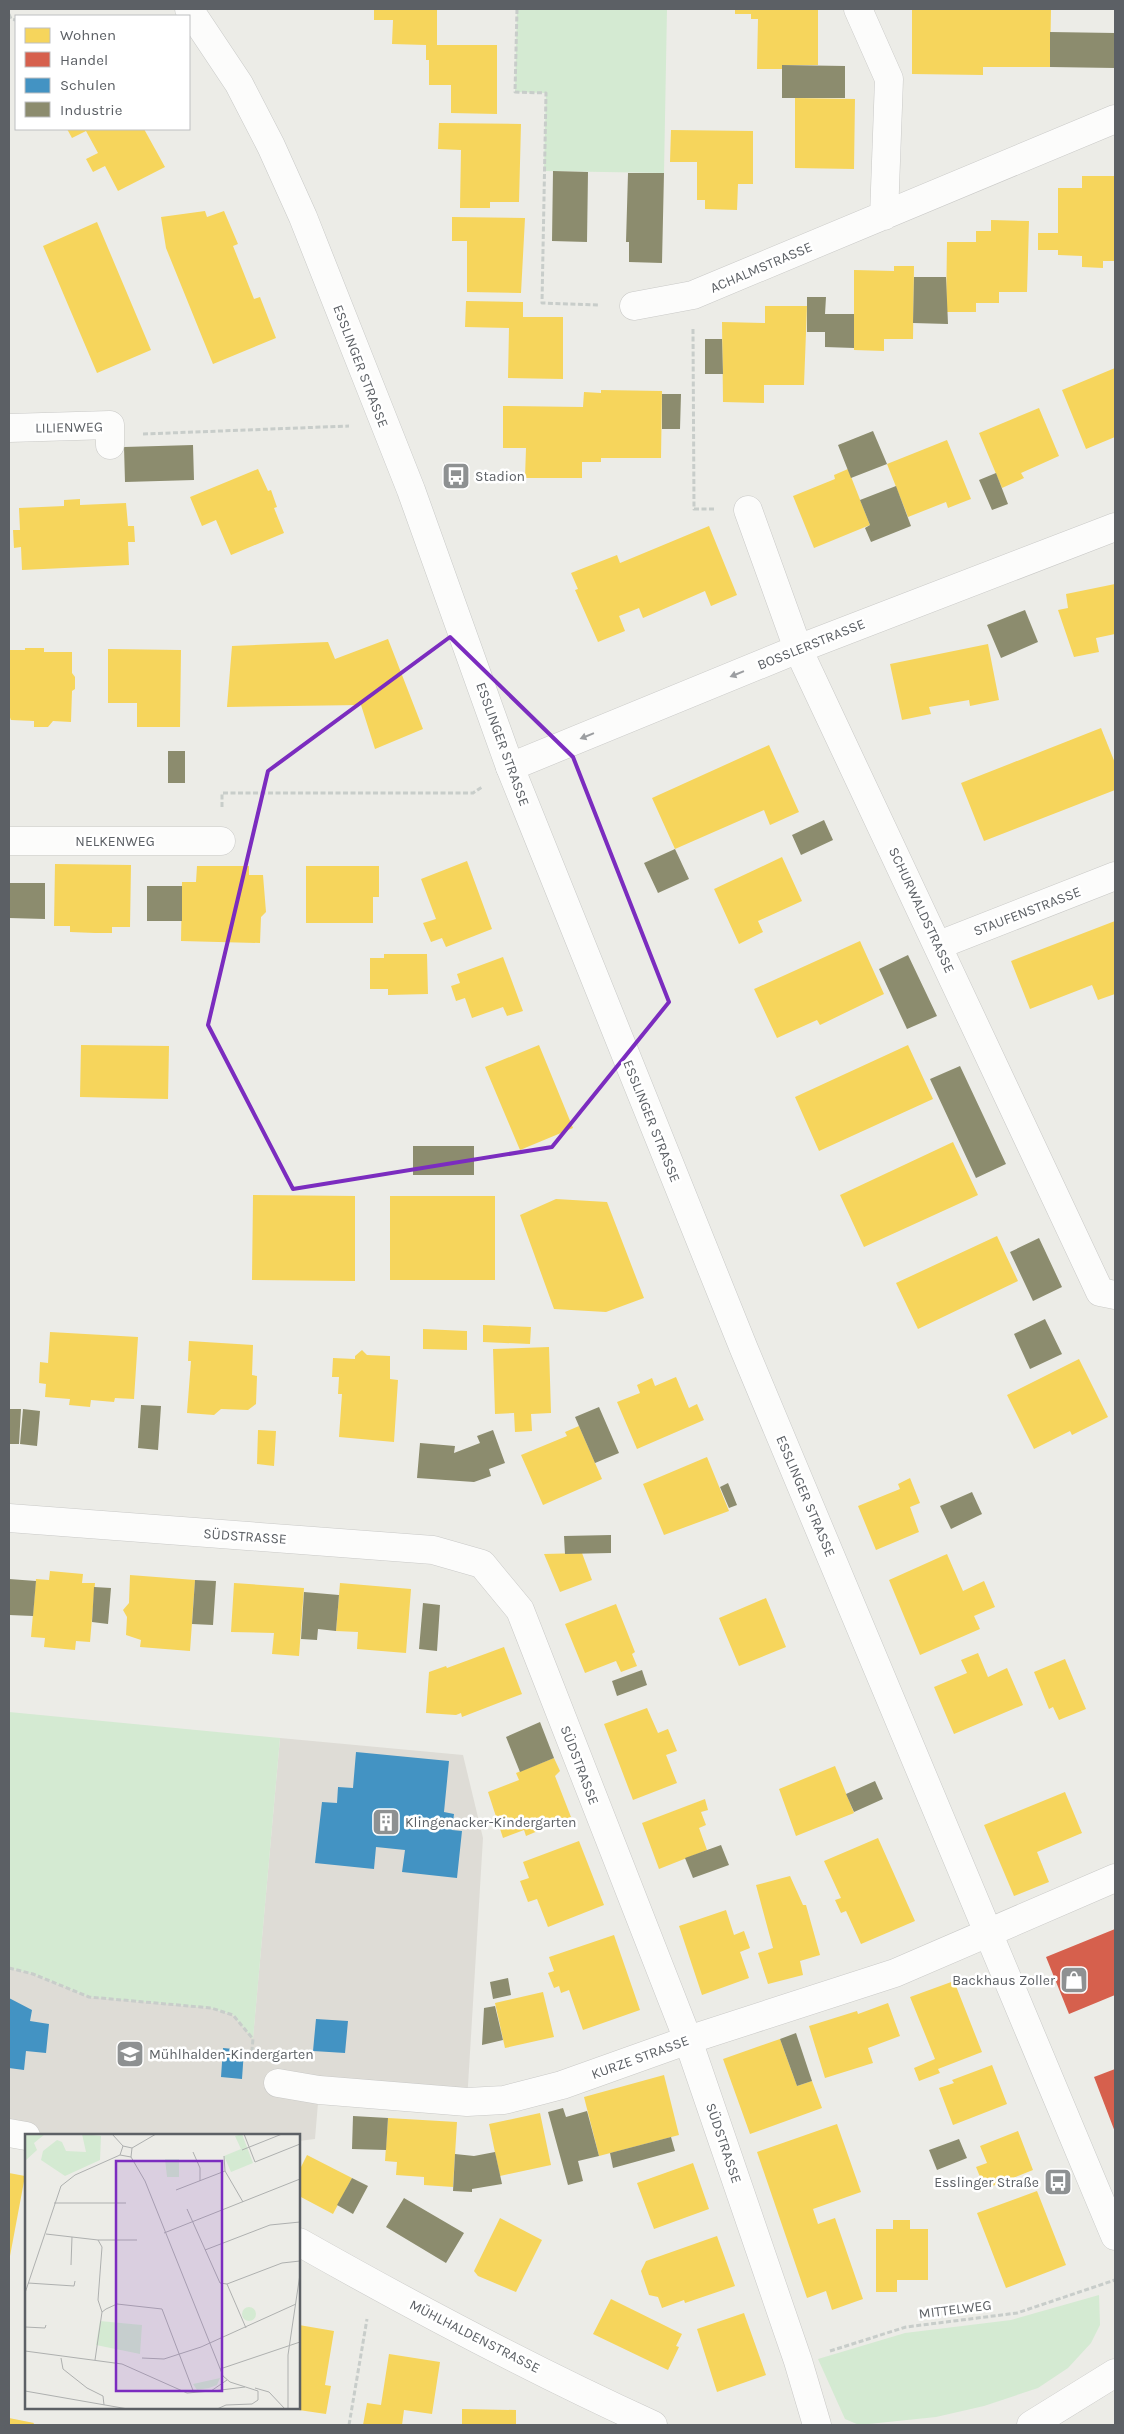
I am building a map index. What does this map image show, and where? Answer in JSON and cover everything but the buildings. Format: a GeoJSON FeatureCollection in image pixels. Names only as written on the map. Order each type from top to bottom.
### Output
{"type":"FeatureCollection","features":[{"type":"Feature","properties":{"kind":"street","name":"ESSLINGER STRASSE"},"geometry":{"type":"LineString","coordinates":[[189,9],[238,84],[271,146],[303,217],[411,490],[510,768],[744,1349],[988,1933],[1107,2194],[1115,2236]]}},
{"type":"Feature","properties":{"kind":"street"},"geometry":{"type":"LineString","coordinates":[[858,9],[889,79],[884,216]]}},
{"type":"Feature","properties":{"kind":"street","name":"ACHALMSTRASSE"},"geometry":{"type":"LineString","coordinates":[[634,306],[693,296],[1115,119]]}},
{"type":"Feature","properties":{"kind":"street","name":"LILIENWEG"},"geometry":{"type":"LineString","coordinates":[[9,428],[110,425],[110,446]]}},
{"type":"Feature","properties":{"kind":"street","name":"SCHURWALDSTRASSE"},"geometry":{"type":"LineString","coordinates":[[748,510],[798,648],[939,945],[1100,1292],[1115,1295]]}},
{"type":"Feature","properties":{"kind":"street","name":"BOSSLERSTRASSE"},"geometry":{"type":"LineString","coordinates":[[510,768],[798,648],[1115,527]]}},
{"type":"Feature","properties":{"kind":"street","name":"NELKENWEG"},"geometry":{"type":"LineString","coordinates":[[9,841],[221,840]]}},
{"type":"Feature","properties":{"kind":"street","name":"STAUFENSTRASSE"},"geometry":{"type":"LineString","coordinates":[[939,945],[1115,876]]}},
{"type":"Feature","properties":{"kind":"street","name":"SÜDSTRASSE"},"geometry":{"type":"LineString","coordinates":[[9,1518],[433,1550],[482,1564],[520,1610],[688,2040],[798,2361],[817,2425]]}},
{"type":"Feature","properties":{"kind":"street","name":"KURZE STRASSE"},"geometry":{"type":"LineString","coordinates":[[278,2083],[319,2090],[467,2102],[504,2100],[562,2085],[688,2040],[895,1973],[1115,1878]]}},
{"type":"Feature","properties":{"kind":"street"},"geometry":{"type":"LineString","coordinates":[[9,2133],[25,2136]]}},
{"type":"Feature","properties":{"kind":"street","name":"MÜHLHALDENSTRASSE"},"geometry":{"type":"LineString","coordinates":[[300,2243],[373,2284],[609,2405],[652,2425]]}},
{"type":"Feature","properties":{"kind":"street"},"geometry":{"type":"LineString","coordinates":[[1031,2425],[1115,2373]]}},
{"type":"Feature","properties":{"kind":"path"},"geometry":{"type":"LineString","coordinates":[[517,9],[516,92],[546,93],[542,303],[634,306]]}},
{"type":"Feature","properties":{"kind":"path"},"geometry":{"type":"LineString","coordinates":[[693,296],[694,509],[748,510]]}},
{"type":"Feature","properties":{"kind":"path"},"geometry":{"type":"LineString","coordinates":[[110,446],[135,434],[384,425]]}},
{"type":"Feature","properties":{"kind":"path"},"geometry":{"type":"LineString","coordinates":[[221,840],[222,793],[473,793],[510,768]]}},
{"type":"Feature","properties":{"kind":"path"},"geometry":{"type":"LineString","coordinates":[[9,1968],[33,1974],[89,1997],[211,2008],[233,2015],[253,2039],[250,2068],[278,2083]]}},
{"type":"Feature","properties":{"kind":"path","name":"MITTELWEG"},"geometry":{"type":"LineString","coordinates":[[798,2361],[906,2327],[1018,2313],[1115,2280]]}},
{"type":"Feature","properties":{"kind":"path"},"geometry":{"type":"LineString","coordinates":[[349,2425],[373,2284]]}},
{"type":"Feature","properties":{"kind":"highlighted area"},"geometry":{"type":"Polygon","coordinates":[[[450,637],[573,757],[669,1002],[552,1147],[293,1189],[208,1025],[268,771],[450,637]]]}},
{"type":"Feature","properties":{"kind":"shaded area"},"geometry":{"type":"Polygon","coordinates":[[[280,1738],[463,1755],[483,1838],[467,2102],[319,2091],[315,2139],[300,2141],[300,2134],[25,2135],[9,2133],[9,1968],[33,1974],[89,1997],[211,2008],[233,2015],[253,2038],[280,1738]]]}},
{"type":"Feature","properties":{"kind":"green space"},"geometry":{"type":"Polygon","coordinates":[[[517,9],[667,9],[664,173],[544,171],[546,93],[515,92],[517,9]]]}},
{"type":"Feature","properties":{"kind":"green space"},"geometry":{"type":"Polygon","coordinates":[[[9,1712],[280,1738],[253,2039],[233,2015],[211,2008],[89,1997],[33,1974],[9,1968],[9,1712]]]}},
{"type":"Feature","properties":{"kind":"green space"},"geometry":{"type":"Polygon","coordinates":[[[1099,2295],[1100,2325],[1091,2343],[1068,2368],[1038,2388],[984,2406],[936,2417],[859,2425],[845,2419],[818,2359],[905,2333],[1011,2320],[1099,2295]]]}},
{"type":"Feature","properties":{"kind":"place","name":"Stadion"},"geometry":{"type":"Point","coordinates":[456,476]}},
{"type":"Feature","properties":{"kind":"place","name":"Klingenacker-Kindergarten"},"geometry":{"type":"Point","coordinates":[386,1822]}},
{"type":"Feature","properties":{"kind":"place","name":"Backhaus Zoller"},"geometry":{"type":"Point","coordinates":[1074,1980]}},
{"type":"Feature","properties":{"kind":"place","name":"Mühlhalden-Kindergarten"},"geometry":{"type":"Point","coordinates":[130,2054]}},
{"type":"Feature","properties":{"kind":"place","name":"Esslinger Straße"},"geometry":{"type":"Point","coordinates":[1058,2182]}}]}
